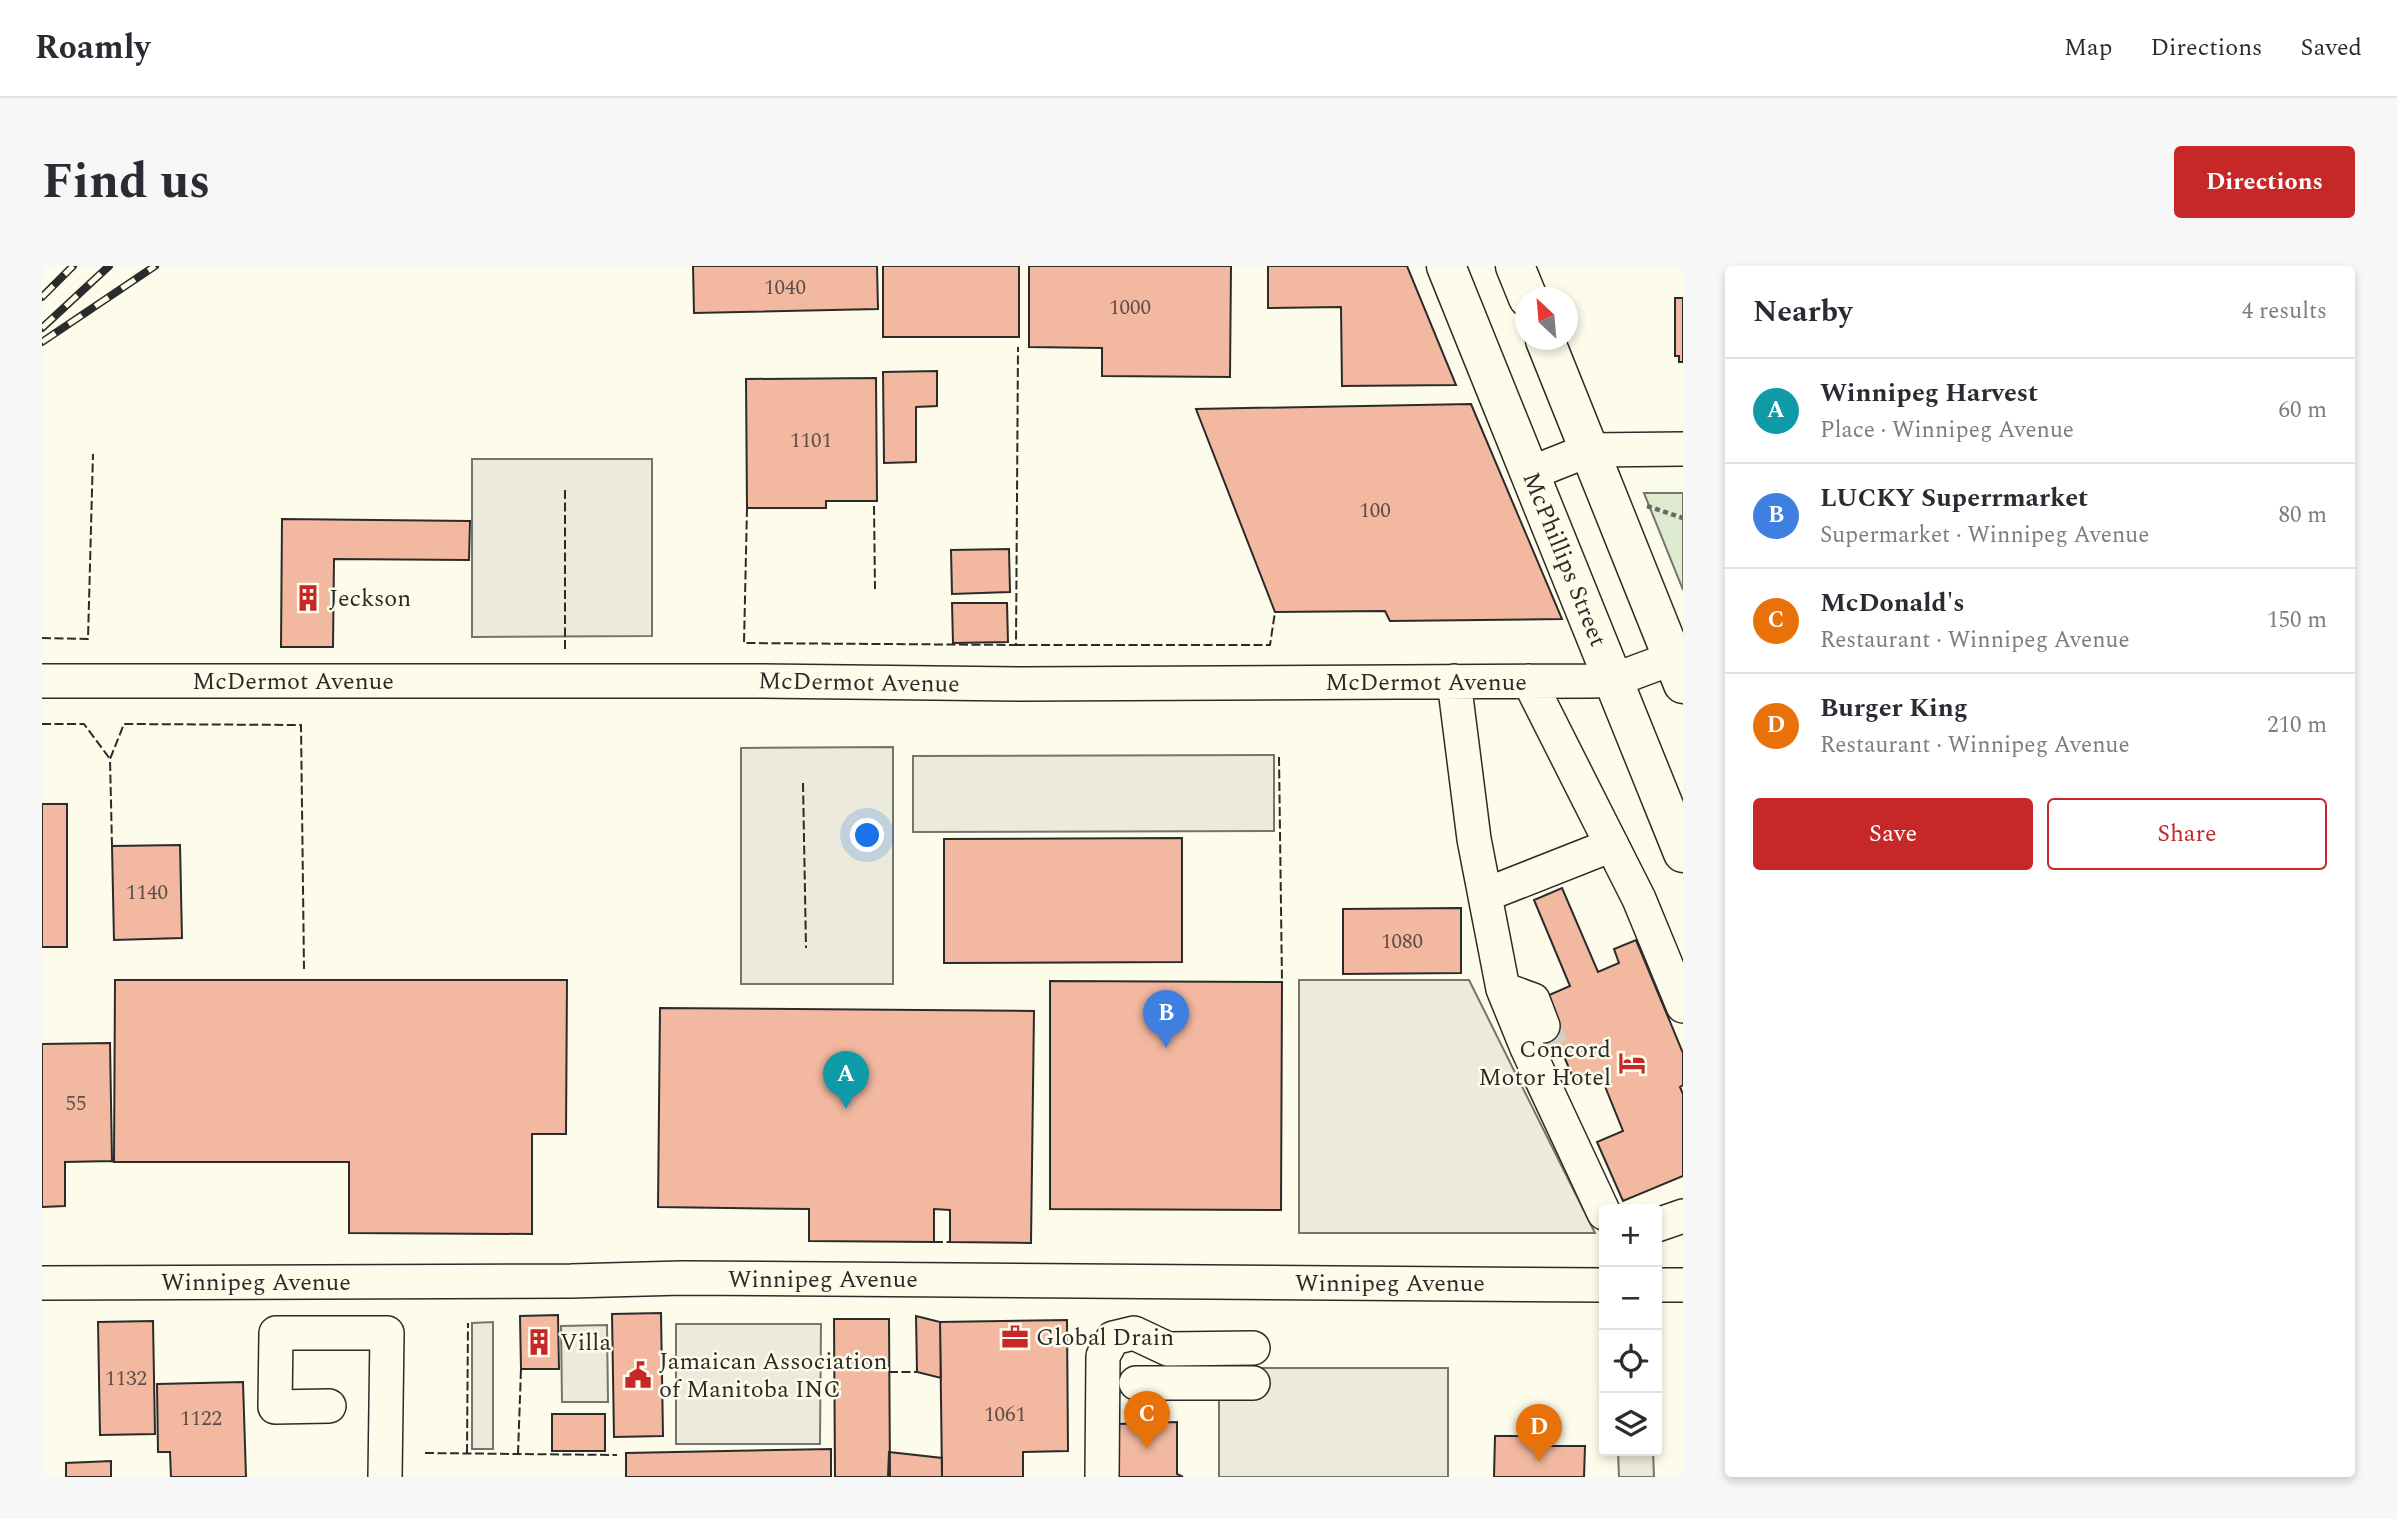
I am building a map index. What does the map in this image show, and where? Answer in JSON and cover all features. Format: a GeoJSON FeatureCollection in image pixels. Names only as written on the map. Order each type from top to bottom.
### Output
{"type":"FeatureCollection","features":[{"type":"Feature","properties":{"kind":"main road","name":"McPhillips Street"},"geometry":{"type":"LineString","coordinates":[[1446,266],[1683,853]]}},
{"type":"Feature","properties":{"kind":"main road"},"geometry":{"type":"LineString","coordinates":[[1515,266],[1524,287]]}},
{"type":"Feature","properties":{"kind":"main road"},"geometry":{"type":"LineString","coordinates":[[1549,350],[1678,671]]}},
{"type":"Feature","properties":{"kind":"street"},"geometry":{"type":"LineString","coordinates":[[1531,473],[1589,450],[1683,449]]}},
{"type":"Feature","properties":{"kind":"street","name":"McDermot Avenue"},"geometry":{"type":"LineString","coordinates":[[42,681],[753,681],[1024,684],[1529,681],[1614,680],[1678,671]]}},
{"type":"Feature","properties":{"kind":"street"},"geometry":{"type":"LineString","coordinates":[[1454,681],[1474,839],[1503,989],[1600,1204]]}},
{"type":"Feature","properties":{"kind":"street"},"geometry":{"type":"LineString","coordinates":[[1529,681],[1639,899],[1679,987]]}},
{"type":"Feature","properties":{"kind":"street"},"geometry":{"type":"LineString","coordinates":[[1485,895],[1612,845]]}},
{"type":"Feature","properties":{"kind":"street"},"geometry":{"type":"LineString","coordinates":[[1503,989],[1533,1000],[1567,1086],[1557,1113]]}},
{"type":"Feature","properties":{"kind":"street"},"geometry":{"type":"LineString","coordinates":[[1662,1224],[1683,1216]]}},
{"type":"Feature","properties":{"kind":"street","name":"Winnipeg Avenue"},"geometry":{"type":"LineString","coordinates":[[42,1283],[696,1279],[1599,1285]]}},
{"type":"Feature","properties":{"kind":"street"},"geometry":{"type":"LineString","coordinates":[[324,1282],[326,1333]]}},
{"type":"Feature","properties":{"kind":"street"},"geometry":{"type":"LineString","coordinates":[[1662,1285],[1683,1285]]}},
{"type":"Feature","properties":{"kind":"street"},"geometry":{"type":"LineString","coordinates":[[330,1406],[275,1406],[276,1333],[387,1333],[385,1477]]}},
{"type":"Feature","properties":{"kind":"street"},"geometry":{"type":"LineString","coordinates":[[1102,1477],[1103,1356],[1113,1338],[1134,1333],[1168,1349],[1253,1348]]}},
{"type":"Feature","properties":{"kind":"street"},"geometry":{"type":"LineString","coordinates":[[1136,1383],[1253,1383]]}},
{"type":"Feature","properties":{"kind":"path"},"geometry":{"type":"LineString","coordinates":[[1642,504],[1683,518]]}},
{"type":"Feature","properties":{"kind":"green space"},"geometry":{"type":"Polygon","coordinates":[[[1644,493],[1683,493],[1683,590],[1644,493]]]}},
{"type":"Feature","properties":{"kind":"shaded area"},"geometry":{"type":"Polygon","coordinates":[[[472,459],[652,459],[652,636],[472,637],[472,459]]]}},
{"type":"Feature","properties":{"kind":"shaded area"},"geometry":{"type":"Polygon","coordinates":[[[893,747],[893,984],[741,984],[741,748],[893,747]]]}},
{"type":"Feature","properties":{"kind":"shaded area"},"geometry":{"type":"Polygon","coordinates":[[[1274,755],[1274,831],[913,832],[913,756],[1274,755]]]}},
{"type":"Feature","properties":{"kind":"shaded area"},"geometry":{"type":"Polygon","coordinates":[[[1299,980],[1469,980],[1595,1233],[1299,1233],[1299,980]]]}},
{"type":"Feature","properties":{"kind":"shaded area"},"geometry":{"type":"Polygon","coordinates":[[[493,1322],[493,1449],[472,1449],[472,1323],[493,1322]]]}},
{"type":"Feature","properties":{"kind":"shaded area"},"geometry":{"type":"Polygon","coordinates":[[[676,1324],[821,1324],[820,1444],[676,1444],[676,1324]]]}},
{"type":"Feature","properties":{"kind":"shaded area"},"geometry":{"type":"Polygon","coordinates":[[[607,1325],[608,1402],[562,1402],[561,1326],[607,1325]]]}},
{"type":"Feature","properties":{"kind":"shaded area"},"geometry":{"type":"Polygon","coordinates":[[[1219,1368],[1448,1368],[1448,1477],[1219,1477],[1219,1368]]]}},
{"type":"Feature","properties":{"kind":"shaded area"},"geometry":{"type":"Polygon","coordinates":[[[1618,1456],[1653,1456],[1654,1477],[1619,1477],[1618,1456]]]}},
{"type":"Feature","properties":{"kind":"building"},"geometry":{"type":"Polygon","coordinates":[[[693,266],[877,266],[878,309],[694,313],[693,266]]]}},
{"type":"Feature","properties":{"kind":"building"},"geometry":{"type":"Polygon","coordinates":[[[883,266],[1019,266],[1019,337],[883,337],[883,266]]]}},
{"type":"Feature","properties":{"kind":"building"},"geometry":{"type":"Polygon","coordinates":[[[1029,266],[1231,266],[1230,377],[1102,376],[1102,348],[1029,347],[1029,266]]]}},
{"type":"Feature","properties":{"kind":"building"},"geometry":{"type":"Polygon","coordinates":[[[1268,266],[1407,266],[1456,385],[1342,386],[1341,307],[1268,308],[1268,266]]]}},
{"type":"Feature","properties":{"kind":"building"},"geometry":{"type":"Polygon","coordinates":[[[1675,298],[1683,298],[1683,362],[1679,362],[1679,356],[1675,356],[1675,298]]]}},
{"type":"Feature","properties":{"kind":"building"},"geometry":{"type":"Polygon","coordinates":[[[937,371],[937,406],[916,407],[916,462],[884,463],[883,372],[937,371]]]}},
{"type":"Feature","properties":{"kind":"building"},"geometry":{"type":"Polygon","coordinates":[[[876,378],[877,501],[826,501],[826,508],[747,508],[746,379],[876,378]]]}},
{"type":"Feature","properties":{"kind":"building"},"geometry":{"type":"Polygon","coordinates":[[[1471,404],[1562,619],[1390,621],[1385,611],[1275,612],[1196,409],[1471,404]]]}},
{"type":"Feature","properties":{"kind":"building","name":"Jeckson"},"geometry":{"type":"Polygon","coordinates":[[[282,519],[470,521],[469,560],[334,559],[333,647],[281,647],[282,519]]]}},
{"type":"Feature","properties":{"kind":"building"},"geometry":{"type":"Polygon","coordinates":[[[1009,549],[1010,592],[952,594],[951,550],[1009,549]]]}},
{"type":"Feature","properties":{"kind":"building"},"geometry":{"type":"Polygon","coordinates":[[[952,603],[1007,603],[1008,642],[953,643],[952,603]]]}},
{"type":"Feature","properties":{"kind":"building"},"geometry":{"type":"Polygon","coordinates":[[[42,804],[67,804],[67,947],[42,947],[42,804]]]}},
{"type":"Feature","properties":{"kind":"building"},"geometry":{"type":"Polygon","coordinates":[[[1182,838],[1182,962],[944,963],[944,839],[1182,838]]]}},
{"type":"Feature","properties":{"kind":"building"},"geometry":{"type":"Polygon","coordinates":[[[180,845],[182,938],[114,940],[112,846],[180,845]]]}},
{"type":"Feature","properties":{"kind":"building"},"geometry":{"type":"Polygon","coordinates":[[[1562,888],[1598,972],[1619,963],[1614,949],[1636,940],[1683,1053],[1683,1085],[1680,1087],[1683,1094],[1683,1176],[1623,1201],[1597,1142],[1623,1131],[1600,1074],[1576,1085],[1540,999],[1570,986],[1534,900],[1562,888]]]}},
{"type":"Feature","properties":{"kind":"building"},"geometry":{"type":"Polygon","coordinates":[[[1461,908],[1461,973],[1343,974],[1343,909],[1461,908]]]}},
{"type":"Feature","properties":{"kind":"building"},"geometry":{"type":"Polygon","coordinates":[[[115,980],[567,980],[566,1134],[532,1134],[532,1234],[349,1233],[349,1162],[114,1162],[115,980]]]}},
{"type":"Feature","properties":{"kind":"building"},"geometry":{"type":"Polygon","coordinates":[[[1050,981],[1282,982],[1281,1210],[1050,1209],[1050,981]]]}},
{"type":"Feature","properties":{"kind":"building"},"geometry":{"type":"Polygon","coordinates":[[[660,1008],[1034,1011],[1031,1243],[950,1242],[950,1210],[934,1209],[934,1242],[809,1241],[809,1209],[658,1207],[660,1008]]]}},
{"type":"Feature","properties":{"kind":"building"},"geometry":{"type":"Polygon","coordinates":[[[110,1043],[112,1161],[65,1162],[65,1206],[42,1207],[42,1044],[110,1043]]]}},
{"type":"Feature","properties":{"kind":"building","name":"Jamaican Association of Manitoba INC"},"geometry":{"type":"Polygon","coordinates":[[[661,1313],[663,1436],[614,1437],[612,1314],[661,1313]]]}},
{"type":"Feature","properties":{"kind":"building","name":"Villa"},"geometry":{"type":"Polygon","coordinates":[[[558,1315],[559,1369],[521,1369],[520,1316],[558,1315]]]}},
{"type":"Feature","properties":{"kind":"building"},"geometry":{"type":"Polygon","coordinates":[[[916,1316],[940,1322],[941,1378],[917,1372],[916,1316]]]}},
{"type":"Feature","properties":{"kind":"building"},"geometry":{"type":"Polygon","coordinates":[[[834,1319],[889,1319],[890,1477],[835,1477],[834,1319]]]}},
{"type":"Feature","properties":{"kind":"building"},"geometry":{"type":"Polygon","coordinates":[[[1067,1320],[1068,1451],[1023,1452],[1023,1477],[942,1477],[940,1322],[1067,1320]]]}},
{"type":"Feature","properties":{"kind":"building"},"geometry":{"type":"Polygon","coordinates":[[[153,1321],[155,1434],[100,1435],[98,1322],[153,1321]]]}},
{"type":"Feature","properties":{"kind":"building"},"geometry":{"type":"Polygon","coordinates":[[[243,1382],[246,1477],[171,1477],[170,1452],[158,1452],[157,1384],[243,1382]]]}},
{"type":"Feature","properties":{"kind":"building"},"geometry":{"type":"Polygon","coordinates":[[[552,1414],[605,1414],[605,1451],[552,1451],[552,1414]]]}},
{"type":"Feature","properties":{"kind":"building"},"geometry":{"type":"Polygon","coordinates":[[[1177,1422],[1177,1474],[1183,1477],[1117,1477],[1118,1424],[1177,1422]]]}},
{"type":"Feature","properties":{"kind":"building"},"geometry":{"type":"Polygon","coordinates":[[[1495,1436],[1530,1436],[1530,1446],[1585,1446],[1584,1477],[1494,1477],[1495,1436]]]}},
{"type":"Feature","properties":{"kind":"building"},"geometry":{"type":"Polygon","coordinates":[[[831,1449],[831,1477],[626,1477],[626,1453],[831,1449]]]}},
{"type":"Feature","properties":{"kind":"building"},"geometry":{"type":"Polygon","coordinates":[[[889,1452],[942,1458],[942,1477],[888,1477],[889,1452]]]}},
{"type":"Feature","properties":{"kind":"building"},"geometry":{"type":"Polygon","coordinates":[[[111,1461],[111,1477],[66,1477],[66,1463],[111,1461]]]}},
{"type":"Feature","properties":{"kind":"tunnel"},"geometry":{"type":"LineString","coordinates":[[1543,1026],[1552,1047]]}},
{"type":"Feature","properties":{"kind":"railway"},"geometry":{"type":"LineString","coordinates":[[42,297],[73,266]]}},
{"type":"Feature","properties":{"kind":"railway"},"geometry":{"type":"LineString","coordinates":[[42,328],[109,266]]}},
{"type":"Feature","properties":{"kind":"railway"},"geometry":{"type":"LineString","coordinates":[[42,342],[155,266]]}},
{"type":"Feature","properties":{"kind":"fence"},"geometry":{"type":"LineString","coordinates":[[747,508],[744,643],[1016,645],[1018,347]]}},
{"type":"Feature","properties":{"kind":"fence"},"geometry":{"type":"LineString","coordinates":[[42,638],[88,639],[93,454]]}},
{"type":"Feature","properties":{"kind":"fence"},"geometry":{"type":"LineString","coordinates":[[565,490],[565,651]]}},
{"type":"Feature","properties":{"kind":"fence"},"geometry":{"type":"LineString","coordinates":[[874,506],[875,589]]}},
{"type":"Feature","properties":{"kind":"fence"},"geometry":{"type":"LineString","coordinates":[[1016,645],[1270,645],[1275,612]]}},
{"type":"Feature","properties":{"kind":"fence"},"geometry":{"type":"LineString","coordinates":[[42,724],[84,724],[110,759]]}},
{"type":"Feature","properties":{"kind":"fence"},"geometry":{"type":"LineString","coordinates":[[112,846],[110,759],[124,724],[301,725],[304,969]]}},
{"type":"Feature","properties":{"kind":"fence"},"geometry":{"type":"LineString","coordinates":[[1279,757],[1282,982]]}},
{"type":"Feature","properties":{"kind":"fence"},"geometry":{"type":"LineString","coordinates":[[803,783],[806,948]]}},
{"type":"Feature","properties":{"kind":"fence"},"geometry":{"type":"LineString","coordinates":[[934,1242],[950,1242]]}},
{"type":"Feature","properties":{"kind":"fence"},"geometry":{"type":"LineString","coordinates":[[467,1453],[468,1323]]}},
{"type":"Feature","properties":{"kind":"fence"},"geometry":{"type":"LineString","coordinates":[[518,1454],[521,1369]]}},
{"type":"Feature","properties":{"kind":"fence"},"geometry":{"type":"LineString","coordinates":[[889,1372],[917,1372]]}},
{"type":"Feature","properties":{"kind":"fence"},"geometry":{"type":"LineString","coordinates":[[425,1453],[617,1455]]}},
{"type":"Feature","properties":{"kind":"place","name":"Jeckson"},"geometry":{"type":"Point","coordinates":[308,598]}},
{"type":"Feature","properties":{"kind":"place","name":"LUCKY Superrmarket"},"geometry":{"type":"Point","coordinates":[1166,1048]}},
{"type":"Feature","properties":{"kind":"place","name":"Concord Motor Hotel"},"geometry":{"type":"Point","coordinates":[1632,1063]}},
{"type":"Feature","properties":{"kind":"place","name":"Winnipeg Harvest"},"geometry":{"type":"Point","coordinates":[846,1109]}},
{"type":"Feature","properties":{"kind":"place","name":"Global Drain"},"geometry":{"type":"Point","coordinates":[1015,1337]}},
{"type":"Feature","properties":{"kind":"place","name":"Villa"},"geometry":{"type":"Point","coordinates":[539,1342]}},
{"type":"Feature","properties":{"kind":"place","name":"Jamaican Association of Manitoba INC"},"geometry":{"type":"Point","coordinates":[638,1375]}},
{"type":"Feature","properties":{"kind":"place","name":"McDonald's"},"geometry":{"type":"Point","coordinates":[1147,1449]}},
{"type":"Feature","properties":{"kind":"place","name":"Burger King"},"geometry":{"type":"Point","coordinates":[1539,1462]}}]}
